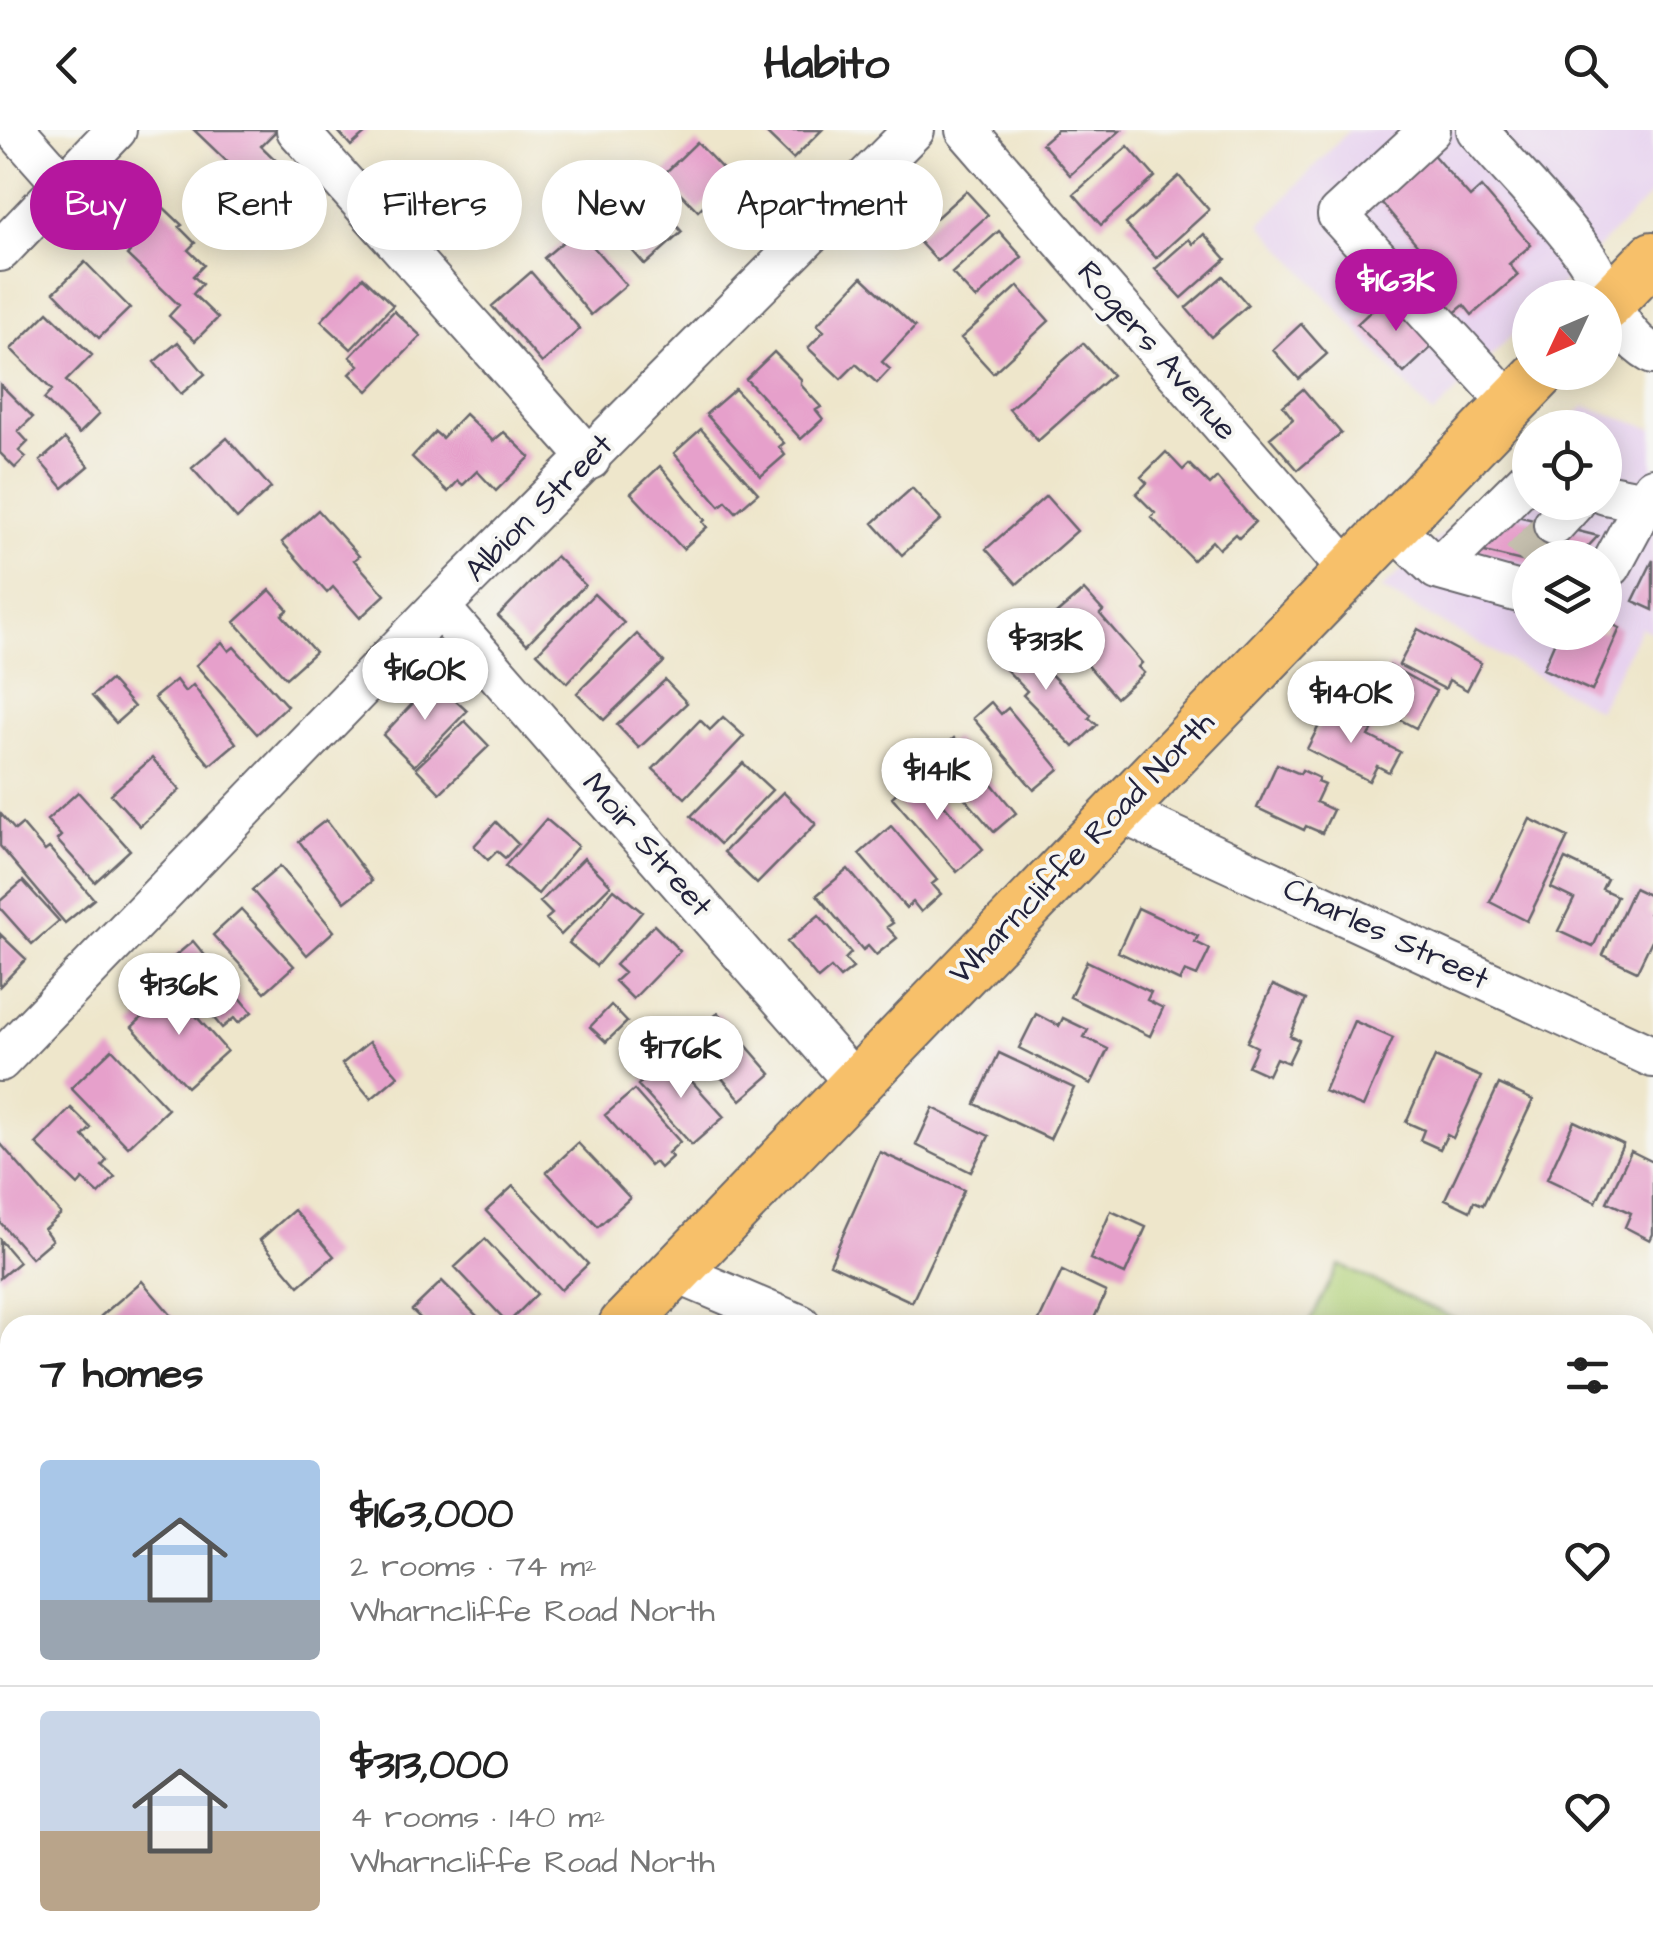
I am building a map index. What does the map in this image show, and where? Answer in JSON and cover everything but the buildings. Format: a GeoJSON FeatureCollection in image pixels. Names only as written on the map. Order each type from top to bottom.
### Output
{"type":"FeatureCollection","features":[{"type":"Feature","properties":{"kind":"main road"},"geometry":{"type":"LineString","coordinates":[[1622,290],[1653,257]]}},
{"type":"Feature","properties":{"kind":"main road","name":"Wharncliffe Road North"},"geometry":{"type":"LineString","coordinates":[[634,1315],[1512,404]]}},
{"type":"Feature","properties":{"kind":"street"},"geometry":{"type":"LineString","coordinates":[[14,130],[41,160]]}},
{"type":"Feature","properties":{"kind":"street"},"geometry":{"type":"LineString","coordinates":[[87,160],[116,130]]}},
{"type":"Feature","properties":{"kind":"street"},"geometry":{"type":"LineString","coordinates":[[296,130],[590,458]]}},
{"type":"Feature","properties":{"kind":"street","name":"Albion Street"},"geometry":{"type":"LineString","coordinates":[[0,1061],[439,607],[914,130]]}},
{"type":"Feature","properties":{"kind":"street","name":"Rogers Avenue"},"geometry":{"type":"LineString","coordinates":[[966,130],[1349,572]]}},
{"type":"Feature","properties":{"kind":"street"},"geometry":{"type":"LineString","coordinates":[[1430,130],[1338,215],[1512,404]]}},
{"type":"Feature","properties":{"kind":"street"},"geometry":{"type":"LineString","coordinates":[[1477,130],[1586,256],[1596,280]]}},
{"type":"Feature","properties":{"kind":"street"},"geometry":{"type":"LineString","coordinates":[[0,251],[30,219]]}},
{"type":"Feature","properties":{"kind":"street"},"geometry":{"type":"LineString","coordinates":[[1622,324],[1642,348],[1653,354]]}},
{"type":"Feature","properties":{"kind":"street"},"geometry":{"type":"LineString","coordinates":[[1622,494],[1649,495],[1622,545]]}},
{"type":"Feature","properties":{"kind":"street"},"geometry":{"type":"LineString","coordinates":[[1437,569],[1512,496]]}},
{"type":"Feature","properties":{"kind":"street"},"geometry":{"type":"LineString","coordinates":[[1392,527],[1437,569],[1512,580]]}},
{"type":"Feature","properties":{"kind":"street","name":"Moir Street"},"geometry":{"type":"LineString","coordinates":[[439,607],[856,1084]]}},
{"type":"Feature","properties":{"kind":"street","name":"Charles Street"},"geometry":{"type":"LineString","coordinates":[[1118,811],[1653,1057]]}},
{"type":"Feature","properties":{"kind":"street"},"geometry":{"type":"LineString","coordinates":[[675,1272],[776,1315]]}},
{"type":"Feature","properties":{"kind":"shaded area"},"geometry":{"type":"Polygon","coordinates":[[[1349,130],[1653,130],[1653,193],[1566,280],[1512,280],[1512,335],[1433,415],[1261,224],[1349,130]]]}},
{"type":"Feature","properties":{"kind":"shaded area"},"geometry":{"type":"Polygon","coordinates":[[[1622,419],[1653,429],[1653,633],[1641,627],[1598,710],[1381,589],[1512,472],[1512,520],[1622,520],[1622,419]]]}},
{"type":"Feature","properties":{"kind":"green space"},"geometry":{"type":"Polygon","coordinates":[[[1339,1265],[1447,1315],[1313,1315],[1339,1265]]]}},
{"type":"Feature","properties":{"kind":"tunnel"},"geometry":{"type":"LineString","coordinates":[[1540,540],[1554,525]]}}]}
